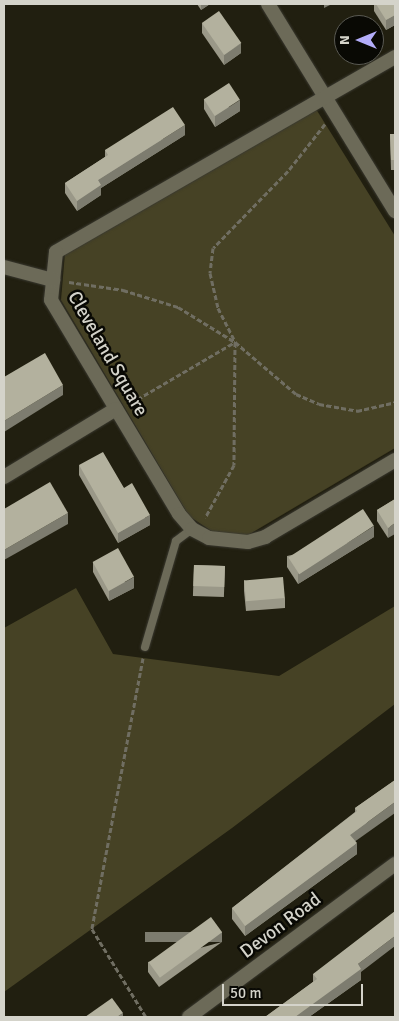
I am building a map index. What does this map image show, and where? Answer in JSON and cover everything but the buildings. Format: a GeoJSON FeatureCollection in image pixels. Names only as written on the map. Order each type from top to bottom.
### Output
{"type":"FeatureCollection","features":[{"type":"Feature","properties":{"kind":"street"},"geometry":{"type":"LineString","coordinates":[[268,4],[395,211]]}},
{"type":"Feature","properties":{"kind":"street","name":"Cleveland Square"},"geometry":{"type":"LineString","coordinates":[[395,57],[326,99],[56,252],[51,300],[179,514],[192,529],[209,538],[228,542],[265,537],[395,460]]}},
{"type":"Feature","properties":{"kind":"street"},"geometry":{"type":"LineString","coordinates":[[4,267],[53,280]]}},
{"type":"Feature","properties":{"kind":"street"},"geometry":{"type":"LineString","coordinates":[[4,477],[116,409]]}},
{"type":"Feature","properties":{"kind":"street","name":"Devon Road"},"geometry":{"type":"LineString","coordinates":[[189,1017],[395,864]]}},
{"type":"Feature","properties":{"kind":"lane"},"geometry":{"type":"LineString","coordinates":[[145,647],[176,541],[192,529]]}},
{"type":"Feature","properties":{"kind":"path"},"geometry":{"type":"LineString","coordinates":[[192,529],[204,520],[234,465],[235,342],[218,308],[210,273],[213,248],[288,171],[325,124],[326,99]]}},
{"type":"Feature","properties":{"kind":"path"},"geometry":{"type":"LineString","coordinates":[[53,280],[123,290],[178,307],[235,342],[296,394],[319,404],[357,411],[395,402]]}},
{"type":"Feature","properties":{"kind":"path"},"geometry":{"type":"LineString","coordinates":[[116,409],[235,342]]}},
{"type":"Feature","properties":{"kind":"path"},"geometry":{"type":"LineString","coordinates":[[145,647],[92,929],[146,1017]]}},
{"type":"Feature","properties":{"kind":"shaded area"},"geometry":{"type":"Polygon","coordinates":[[[316,109],[395,236],[395,448],[248,535],[216,534],[189,516],[61,300],[65,253],[316,109]]]}},
{"type":"Feature","properties":{"kind":"shaded area"},"geometry":{"type":"Polygon","coordinates":[[[76,588],[113,654],[279,676],[395,606],[395,704],[232,828],[4,992],[4,628],[76,588]]]}}]}
